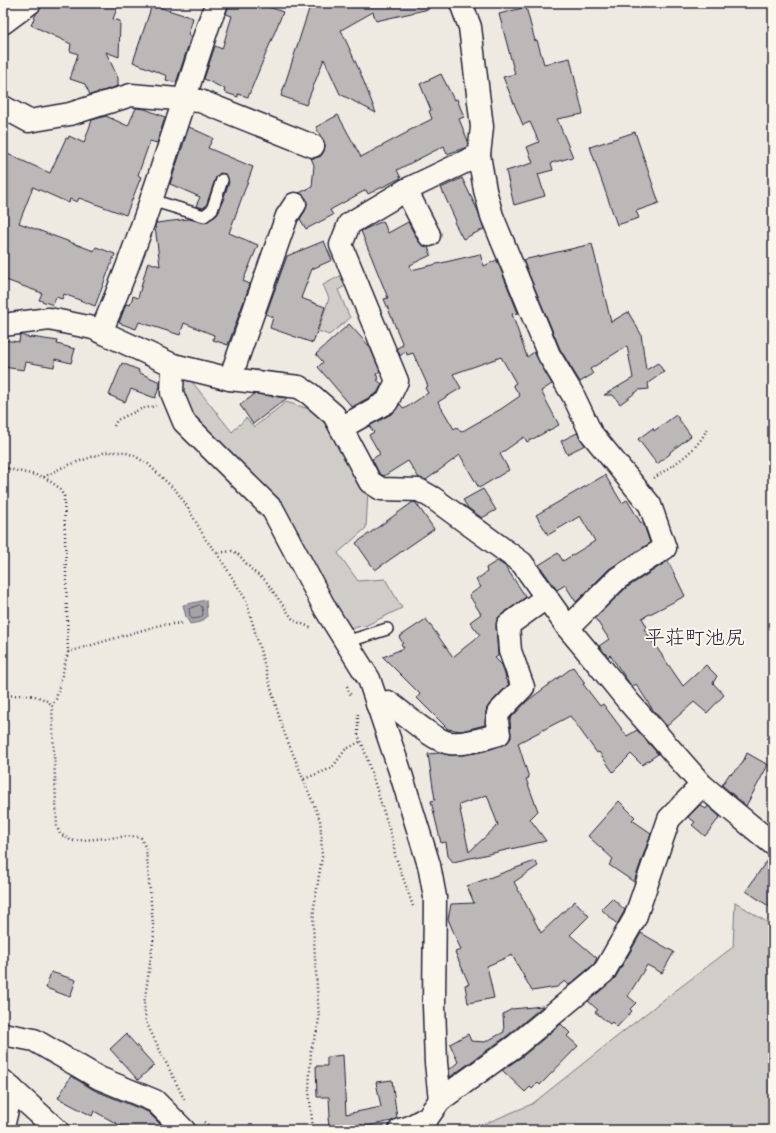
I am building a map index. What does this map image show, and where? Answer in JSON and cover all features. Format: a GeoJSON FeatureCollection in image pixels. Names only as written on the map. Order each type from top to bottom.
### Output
{"type":"FeatureCollection","features":[{"type":"Feature","properties":{"kind":"street"},"geometry":{"type":"LineString","coordinates":[[3,24],[30,3]]}},
{"type":"Feature","properties":{"kind":"street"},"geometry":{"type":"LineString","coordinates":[[100,332],[110,310],[151,200],[209,23],[217,3]]}},
{"type":"Feature","properties":{"kind":"street"},"geometry":{"type":"LineString","coordinates":[[461,3],[470,27],[482,127],[479,155],[485,190],[492,216],[549,355],[573,396],[591,433],[650,505],[664,548],[618,578],[568,628]]}},
{"type":"Feature","properties":{"kind":"street"},"geometry":{"type":"LineString","coordinates":[[3,107],[29,121],[70,114],[131,95],[200,101],[313,146]]}},
{"type":"Feature","properties":{"kind":"street"},"geometry":{"type":"LineString","coordinates":[[341,428],[387,402],[397,381],[341,245],[349,224],[406,190],[479,155]]}},
{"type":"Feature","properties":{"kind":"street"},"geometry":{"type":"LineString","coordinates":[[406,190],[429,236]]}},
{"type":"Feature","properties":{"kind":"street"},"geometry":{"type":"LineString","coordinates":[[230,379],[287,216],[295,204]]}},
{"type":"Feature","properties":{"kind":"street"},"geometry":{"type":"LineString","coordinates":[[3,325],[49,320],[93,328],[173,365],[230,379],[299,387],[310,394],[334,415],[370,482],[381,489],[419,490],[433,498],[522,563],[568,628],[628,701],[702,785],[773,844]]}},
{"type":"Feature","properties":{"kind":"street"},"geometry":{"type":"LineString","coordinates":[[173,365],[172,393],[184,422],[272,510],[323,604],[368,680],[379,702],[429,865],[435,897],[434,1005],[436,1063],[440,1100]]}},
{"type":"Feature","properties":{"kind":"street"},"geometry":{"type":"LineString","coordinates":[[379,702],[437,739],[450,743],[465,743],[499,734],[498,713],[523,687],[510,651],[508,625],[547,597]]}},
{"type":"Feature","properties":{"kind":"street"},"geometry":{"type":"LineString","coordinates":[[411,1128],[428,1117],[440,1100],[515,1046],[604,972],[635,918],[669,819],[702,785]]}},
{"type":"Feature","properties":{"kind":"street"},"geometry":{"type":"LineString","coordinates":[[3,1034],[34,1040],[99,1078],[155,1101],[193,1126]]}},
{"type":"Feature","properties":{"kind":"street"},"geometry":{"type":"LineString","coordinates":[[3,1127],[7,1085]]}},
{"type":"Feature","properties":{"kind":"street"},"geometry":{"type":"LineString","coordinates":[[7,1085],[57,1130]]}},
{"type":"Feature","properties":{"kind":"lane"},"geometry":{"type":"LineString","coordinates":[[151,200],[204,216],[212,210],[222,180]]}},
{"type":"Feature","properties":{"kind":"lane"},"geometry":{"type":"LineString","coordinates":[[346,642],[387,629]]}},
{"type":"Feature","properties":{"kind":"path"},"geometry":{"type":"LineString","coordinates":[[114,426],[117,420],[141,409],[155,405],[167,410],[184,422]]}},
{"type":"Feature","properties":{"kind":"path"},"geometry":{"type":"LineString","coordinates":[[637,490],[669,468],[695,446],[705,436],[707,428]]}},
{"type":"Feature","properties":{"kind":"path"},"geometry":{"type":"LineString","coordinates":[[44,477],[63,467],[106,452],[123,452],[133,455],[148,464],[177,492],[187,506],[206,540],[217,553],[246,600],[282,727],[320,820],[322,857],[314,907],[313,925],[319,1019],[311,1049],[308,1090],[313,1130]]}},
{"type":"Feature","properties":{"kind":"path"},"geometry":{"type":"LineString","coordinates":[[3,467],[44,477],[58,487],[64,496],[68,652],[56,699],[52,705],[57,827],[60,834],[72,841],[132,836],[141,838],[146,848],[154,935],[144,1005],[145,1016],[146,1022],[188,1107]]}},
{"type":"Feature","properties":{"kind":"path"},"geometry":{"type":"LineString","coordinates":[[3,475],[9,469]]}},
{"type":"Feature","properties":{"kind":"path"},"geometry":{"type":"LineString","coordinates":[[217,553],[232,551],[237,553],[254,572],[265,580],[295,621],[315,630]]}},
{"type":"Feature","properties":{"kind":"path"},"geometry":{"type":"LineString","coordinates":[[68,652],[160,625],[184,623]]}},
{"type":"Feature","properties":{"kind":"path"},"geometry":{"type":"LineString","coordinates":[[346,681],[353,700]]}},
{"type":"Feature","properties":{"kind":"path"},"geometry":{"type":"LineString","coordinates":[[3,696],[35,696],[46,700],[52,705]]}},
{"type":"Feature","properties":{"kind":"path"},"geometry":{"type":"LineString","coordinates":[[379,702],[358,735],[394,841],[395,855],[413,907]]}},
{"type":"Feature","properties":{"kind":"path"},"geometry":{"type":"LineString","coordinates":[[304,779],[332,768],[345,750],[361,741]]}},
{"type":"Feature","properties":{"kind":"path"},"geometry":{"type":"LineString","coordinates":[[193,1126],[215,1130]]}},
{"type":"Feature","properties":{"kind":"shaded area"},"geometry":{"type":"Polygon","coordinates":[[[342,275],[347,285],[338,290],[350,318],[329,335],[318,331],[329,298],[323,285],[342,275]]]}},
{"type":"Feature","properties":{"kind":"shaded area"},"geometry":{"type":"Polygon","coordinates":[[[189,378],[232,432],[246,418],[254,427],[286,402],[316,411],[341,447],[368,492],[366,528],[338,553],[358,581],[385,579],[402,608],[365,626],[357,627],[347,632],[305,559],[181,403],[180,380],[189,378]]]}},
{"type":"Feature","properties":{"kind":"shaded area"},"geometry":{"type":"Polygon","coordinates":[[[735,902],[773,926],[773,1130],[470,1130],[532,1104],[658,1004],[733,947],[735,902]]]}},
{"type":"Feature","properties":{"kind":"water"},"geometry":{"type":"Polygon","coordinates":[[[206,600],[207,617],[200,622],[190,624],[186,617],[183,605],[206,600]]]}},
{"type":"Feature","properties":{"kind":"building"},"geometry":{"type":"Polygon","coordinates":[[[42,3],[119,3],[113,19],[120,21],[119,57],[106,52],[118,78],[118,86],[90,95],[85,84],[70,79],[78,54],[70,51],[71,44],[31,25],[36,14],[41,8],[42,3]]]}},
{"type":"Feature","properties":{"kind":"building"},"geometry":{"type":"Polygon","coordinates":[[[229,3],[244,3],[256,7],[261,4],[283,12],[248,97],[238,94],[238,97],[224,92],[225,89],[204,79],[215,46],[222,49],[232,16],[226,14],[229,3]]]}},
{"type":"Feature","properties":{"kind":"building"},"geometry":{"type":"Polygon","coordinates":[[[311,3],[428,3],[429,9],[376,21],[373,12],[341,30],[376,113],[340,94],[324,59],[306,105],[281,96],[311,3]]]}},
{"type":"Feature","properties":{"kind":"building"},"geometry":{"type":"Polygon","coordinates":[[[152,5],[193,18],[188,35],[191,37],[176,83],[166,80],[167,76],[133,62],[152,5]]]}},
{"type":"Feature","properties":{"kind":"building"},"geometry":{"type":"Polygon","coordinates":[[[526,7],[535,41],[537,40],[544,64],[570,58],[583,114],[557,119],[573,157],[551,163],[553,170],[538,174],[545,196],[514,205],[506,171],[533,163],[527,147],[539,142],[530,122],[523,125],[503,77],[515,74],[499,14],[526,7]]]}},
{"type":"Feature","properties":{"kind":"building"},"geometry":{"type":"Polygon","coordinates":[[[441,74],[454,100],[457,99],[464,117],[459,119],[468,141],[467,147],[447,154],[444,146],[397,170],[401,178],[368,194],[366,190],[330,210],[333,215],[306,229],[300,219],[307,204],[306,198],[299,193],[312,187],[314,165],[311,158],[321,156],[325,145],[316,127],[338,115],[361,157],[432,119],[429,111],[431,110],[420,84],[441,74]]]}},
{"type":"Feature","properties":{"kind":"building"},"geometry":{"type":"Polygon","coordinates":[[[136,108],[145,109],[165,117],[157,143],[150,141],[138,175],[141,177],[126,215],[79,198],[77,202],[70,199],[69,203],[33,187],[19,223],[94,251],[96,247],[115,254],[95,306],[64,294],[62,299],[56,297],[53,305],[39,300],[42,293],[3,279],[3,152],[50,173],[66,138],[68,139],[69,136],[84,143],[92,120],[106,116],[128,126],[136,108]]]}},
{"type":"Feature","properties":{"kind":"building"},"geometry":{"type":"Polygon","coordinates":[[[189,127],[213,138],[208,148],[253,167],[229,233],[258,245],[243,281],[250,284],[228,345],[213,340],[214,335],[184,323],[180,335],[139,322],[136,329],[119,323],[126,304],[130,305],[133,296],[138,298],[148,262],[160,266],[155,226],[156,223],[189,219],[205,223],[216,216],[219,212],[229,182],[225,174],[220,173],[216,177],[206,206],[203,208],[196,206],[200,197],[170,184],[189,127]]]}},
{"type":"Feature","properties":{"kind":"building"},"geometry":{"type":"Polygon","coordinates":[[[635,132],[659,203],[636,211],[639,218],[617,225],[590,147],[635,132]]]}},
{"type":"Feature","properties":{"kind":"building"},"geometry":{"type":"Polygon","coordinates":[[[462,178],[478,211],[484,229],[463,239],[454,222],[456,221],[441,188],[462,178]]]}},
{"type":"Feature","properties":{"kind":"building"},"geometry":{"type":"Polygon","coordinates":[[[383,221],[388,233],[408,222],[418,241],[422,245],[428,247],[431,255],[410,265],[411,270],[480,254],[484,266],[497,260],[518,313],[512,314],[527,357],[534,352],[552,384],[541,391],[559,425],[527,442],[524,437],[500,454],[509,470],[479,488],[460,455],[426,480],[419,478],[408,461],[384,476],[379,473],[372,459],[380,454],[369,435],[374,432],[369,426],[393,413],[400,404],[404,409],[428,393],[425,388],[428,386],[413,353],[407,355],[406,351],[400,356],[397,348],[403,345],[384,299],[388,298],[361,231],[383,221]],[[501,357],[453,374],[461,388],[438,402],[454,429],[457,427],[461,432],[501,409],[520,396],[513,385],[516,383],[501,357]]]}},
{"type":"Feature","properties":{"kind":"building"},"geometry":{"type":"Polygon","coordinates":[[[324,241],[332,260],[312,269],[301,298],[325,307],[313,343],[270,328],[273,317],[266,314],[287,256],[324,241]]]}},
{"type":"Feature","properties":{"kind":"building"},"geometry":{"type":"Polygon","coordinates":[[[592,244],[611,322],[628,312],[641,334],[646,370],[658,363],[664,372],[648,383],[649,389],[639,390],[620,404],[613,395],[604,395],[633,378],[627,346],[590,369],[593,374],[580,382],[560,349],[523,260],[592,244]]]}},
{"type":"Feature","properties":{"kind":"building"},"geometry":{"type":"Polygon","coordinates":[[[349,324],[370,347],[380,371],[376,374],[379,379],[377,380],[382,384],[377,393],[352,407],[318,367],[323,362],[316,354],[349,324]]]}},
{"type":"Feature","properties":{"kind":"building"},"geometry":{"type":"Polygon","coordinates":[[[20,335],[30,338],[58,341],[57,344],[75,349],[71,363],[55,359],[54,367],[26,362],[24,370],[3,367],[3,340],[19,342],[20,335]]]}},
{"type":"Feature","properties":{"kind":"building"},"geometry":{"type":"Polygon","coordinates":[[[122,363],[139,370],[138,372],[160,382],[155,398],[131,389],[125,402],[109,395],[122,363]]]}},
{"type":"Feature","properties":{"kind":"building"},"geometry":{"type":"Polygon","coordinates":[[[255,394],[287,398],[253,424],[240,405],[255,394]]]}},
{"type":"Feature","properties":{"kind":"building"},"geometry":{"type":"Polygon","coordinates":[[[676,415],[691,436],[657,464],[638,439],[653,428],[654,431],[676,415]]]}},
{"type":"Feature","properties":{"kind":"building"},"geometry":{"type":"Polygon","coordinates":[[[577,433],[585,445],[567,454],[561,441],[577,433]]]}},
{"type":"Feature","properties":{"kind":"building"},"geometry":{"type":"Polygon","coordinates":[[[605,475],[622,503],[627,500],[641,523],[643,522],[650,543],[609,569],[576,602],[565,585],[557,590],[539,565],[558,553],[563,561],[595,541],[580,516],[548,535],[536,515],[605,475]]]}},
{"type":"Feature","properties":{"kind":"building"},"geometry":{"type":"Polygon","coordinates":[[[483,489],[496,510],[482,518],[468,508],[463,500],[483,489]]]}},
{"type":"Feature","properties":{"kind":"building"},"geometry":{"type":"Polygon","coordinates":[[[413,502],[416,503],[434,529],[375,570],[356,543],[413,502]]]}},
{"type":"Feature","properties":{"kind":"building"},"geometry":{"type":"Polygon","coordinates":[[[497,561],[505,566],[526,597],[501,615],[497,620],[498,656],[495,658],[502,665],[505,679],[509,684],[489,705],[486,712],[485,725],[461,731],[448,729],[417,698],[420,694],[383,657],[404,648],[399,637],[426,619],[453,657],[480,635],[470,622],[481,614],[469,595],[481,587],[476,580],[487,572],[486,568],[497,561]]]}},
{"type":"Feature","properties":{"kind":"building"},"geometry":{"type":"Polygon","coordinates":[[[668,561],[685,596],[642,618],[647,627],[644,629],[683,686],[706,665],[717,676],[713,683],[724,695],[707,713],[694,702],[667,726],[653,710],[636,684],[632,687],[610,655],[608,657],[599,646],[609,639],[595,618],[626,588],[668,561]]]}},
{"type":"Feature","properties":{"kind":"building"},"geometry":{"type":"Polygon","coordinates":[[[573,667],[585,683],[583,684],[600,706],[603,704],[627,736],[637,730],[658,754],[642,765],[631,754],[613,772],[570,716],[518,743],[529,778],[526,779],[538,811],[530,819],[546,841],[453,862],[448,856],[446,842],[441,843],[431,801],[435,800],[428,754],[440,753],[449,755],[464,755],[485,751],[507,743],[511,738],[510,719],[527,701],[573,667]],[[487,795],[459,805],[469,852],[498,825],[487,795]]]}},
{"type":"Feature","properties":{"kind":"building"},"geometry":{"type":"Polygon","coordinates":[[[747,753],[768,765],[746,806],[722,785],[730,773],[731,774],[742,764],[747,753]]]}},
{"type":"Feature","properties":{"kind":"building"},"geometry":{"type":"Polygon","coordinates":[[[619,801],[635,817],[632,820],[651,833],[634,882],[609,865],[613,859],[588,836],[619,801]]]}},
{"type":"Feature","properties":{"kind":"building"},"geometry":{"type":"Polygon","coordinates":[[[700,805],[706,809],[708,806],[720,817],[705,836],[692,825],[695,822],[688,817],[700,805]]]}},
{"type":"Feature","properties":{"kind":"building"},"geometry":{"type":"Polygon","coordinates":[[[770,856],[773,856],[773,909],[746,891],[770,856]]]}},
{"type":"Feature","properties":{"kind":"building"},"geometry":{"type":"Polygon","coordinates":[[[535,861],[538,866],[514,882],[541,933],[575,901],[589,916],[570,935],[597,958],[594,964],[569,985],[565,981],[557,987],[532,991],[512,955],[487,966],[494,998],[468,1003],[465,985],[469,984],[455,952],[461,950],[448,919],[451,904],[474,903],[467,886],[535,861]]]}},
{"type":"Feature","properties":{"kind":"building"},"geometry":{"type":"Polygon","coordinates":[[[612,898],[625,910],[617,924],[601,909],[612,898]]]}},
{"type":"Feature","properties":{"kind":"building"},"geometry":{"type":"Polygon","coordinates":[[[641,933],[674,952],[662,973],[647,965],[628,996],[636,1003],[630,1009],[632,1011],[617,1027],[612,1022],[610,1024],[595,1012],[598,1010],[588,1001],[615,978],[641,933]]]}},
{"type":"Feature","properties":{"kind":"building"},"geometry":{"type":"Polygon","coordinates":[[[51,972],[76,980],[70,997],[46,988],[51,972]]]}},
{"type":"Feature","properties":{"kind":"building"},"geometry":{"type":"Polygon","coordinates":[[[543,1006],[507,1036],[450,1077],[449,1070],[458,1062],[450,1044],[468,1034],[471,1041],[485,1042],[504,1032],[503,1014],[512,1009],[543,1006]]]}},
{"type":"Feature","properties":{"kind":"building"},"geometry":{"type":"Polygon","coordinates":[[[561,1024],[570,1033],[567,1036],[578,1046],[540,1085],[538,1083],[532,1089],[530,1087],[525,1092],[502,1070],[523,1056],[561,1024]]]}},
{"type":"Feature","properties":{"kind":"building"},"geometry":{"type":"Polygon","coordinates":[[[126,1034],[154,1065],[138,1080],[110,1049],[126,1034]]]}},
{"type":"Feature","properties":{"kind":"building"},"geometry":{"type":"Polygon","coordinates":[[[343,1055],[346,1114],[381,1107],[376,1082],[392,1080],[397,1118],[392,1121],[363,1127],[363,1125],[329,1126],[329,1097],[317,1097],[316,1066],[327,1066],[327,1057],[343,1055]]]}},
{"type":"Feature","properties":{"kind":"building"},"geometry":{"type":"Polygon","coordinates":[[[71,1076],[94,1090],[148,1112],[166,1130],[128,1130],[94,1111],[92,1116],[58,1098],[71,1076]]]}},
{"type":"Feature","properties":{"kind":"district","name":"平荘町池尻"},"geometry":{"type":"Point","coordinates":[695,639]}}]}
